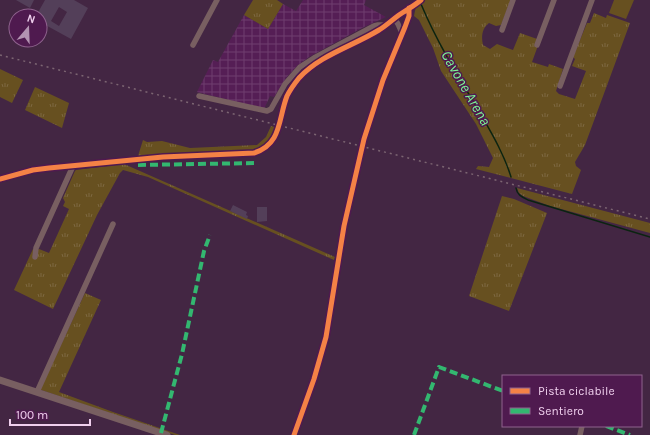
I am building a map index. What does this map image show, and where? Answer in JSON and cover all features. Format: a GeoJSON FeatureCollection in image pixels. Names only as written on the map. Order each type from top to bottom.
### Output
{"type":"FeatureCollection","features":[{"type":"Feature","properties":{"kind":"street"},"geometry":{"type":"LineString","coordinates":[[193,45],[217,0]]}},
{"type":"Feature","properties":{"kind":"street"},"geometry":{"type":"LineString","coordinates":[[0,179],[33,170],[163,157],[254,153],[262,150],[270,144],[278,129],[288,94],[298,79],[322,61],[386,26],[394,18],[421,0]]}},
{"type":"Feature","properties":{"kind":"street"},"geometry":{"type":"LineString","coordinates":[[502,30],[513,0]]}},
{"type":"Feature","properties":{"kind":"street"},"geometry":{"type":"LineString","coordinates":[[537,45],[554,0]]}},
{"type":"Feature","properties":{"kind":"street"},"geometry":{"type":"LineString","coordinates":[[560,86],[592,0]]}},
{"type":"Feature","properties":{"kind":"street"},"geometry":{"type":"LineString","coordinates":[[294,435],[314,379],[326,337],[344,226],[364,139],[383,80],[409,16],[409,8]]}},
{"type":"Feature","properties":{"kind":"street"},"geometry":{"type":"LineString","coordinates":[[394,18],[402,33]]}},
{"type":"Feature","properties":{"kind":"street"},"geometry":{"type":"LineString","coordinates":[[200,96],[267,111],[271,109],[291,76],[304,64],[374,26],[386,26]]}},
{"type":"Feature","properties":{"kind":"street"},"geometry":{"type":"LineString","coordinates":[[35,257],[36,248],[73,166]]}},
{"type":"Feature","properties":{"kind":"street"},"geometry":{"type":"LineString","coordinates":[[37,392],[113,224]]}},
{"type":"Feature","properties":{"kind":"street"},"geometry":{"type":"LineString","coordinates":[[0,380],[167,435]]}},
{"type":"Feature","properties":{"kind":"shaded area"},"geometry":{"type":"Polygon","coordinates":[[[303,0],[366,0],[364,5],[386,17],[362,28],[309,57],[297,66],[286,78],[274,97],[270,96],[264,109],[197,92],[213,60],[218,62],[244,15],[268,29],[283,4],[296,11],[303,0]]]}},
{"type":"Feature","properties":{"kind":"green space"},"geometry":{"type":"Polygon","coordinates":[[[253,0],[277,0],[283,4],[268,29],[244,15],[253,0]]]}},
{"type":"Feature","properties":{"kind":"green space"},"geometry":{"type":"Polygon","coordinates":[[[424,0],[511,0],[501,25],[496,26],[489,23],[483,30],[483,45],[490,49],[497,44],[513,50],[520,33],[540,40],[532,62],[548,67],[549,64],[563,69],[556,91],[559,94],[575,99],[586,71],[572,66],[575,59],[573,57],[587,23],[590,23],[594,13],[606,18],[607,15],[630,23],[585,145],[575,162],[576,166],[581,170],[572,194],[476,169],[478,166],[489,167],[493,158],[476,124],[441,71],[433,48],[419,20],[414,16],[416,6],[424,0]]]}},
{"type":"Feature","properties":{"kind":"green space"},"geometry":{"type":"Polygon","coordinates":[[[614,0],[634,0],[626,19],[609,13],[614,0]]]}},
{"type":"Feature","properties":{"kind":"green space"},"geometry":{"type":"Polygon","coordinates":[[[0,69],[23,80],[12,103],[0,97],[0,69]]]}},
{"type":"Feature","properties":{"kind":"green space"},"geometry":{"type":"Polygon","coordinates":[[[35,87],[69,103],[62,128],[25,110],[35,87]]]}},
{"type":"Feature","properties":{"kind":"green space"},"geometry":{"type":"Polygon","coordinates":[[[271,126],[278,128],[266,146],[253,151],[138,156],[143,140],[147,142],[162,141],[190,148],[257,145],[266,137],[271,126]]]}},
{"type":"Feature","properties":{"kind":"green space"},"geometry":{"type":"Polygon","coordinates":[[[124,164],[335,257],[334,260],[148,177],[123,170],[97,215],[53,309],[14,290],[33,249],[39,249],[49,253],[69,209],[63,206],[65,202],[63,198],[75,171],[124,164]]]}},
{"type":"Feature","properties":{"kind":"green space"},"geometry":{"type":"Polygon","coordinates":[[[517,188],[650,223],[650,233],[550,206],[523,196],[519,193],[517,188]]]}},
{"type":"Feature","properties":{"kind":"green space"},"geometry":{"type":"Polygon","coordinates":[[[502,196],[514,199],[547,213],[509,311],[469,296],[502,196]]]}},
{"type":"Feature","properties":{"kind":"green space"},"geometry":{"type":"Polygon","coordinates":[[[85,293],[101,300],[59,392],[180,435],[175,435],[41,390],[85,293]]]}},
{"type":"Feature","properties":{"kind":"building"},"geometry":{"type":"Polygon","coordinates":[[[16,0],[34,0],[30,8],[16,0]]]}},
{"type":"Feature","properties":{"kind":"building"},"geometry":{"type":"Polygon","coordinates":[[[45,0],[74,0],[88,8],[71,39],[48,26],[48,8],[40,8],[45,0]],[[59,7],[51,21],[59,26],[67,12],[59,7]]]}},
{"type":"Feature","properties":{"kind":"building"},"geometry":{"type":"Polygon","coordinates":[[[233,205],[247,212],[247,219],[230,211],[233,205]]]}},
{"type":"Feature","properties":{"kind":"building"},"geometry":{"type":"Polygon","coordinates":[[[257,207],[267,207],[267,221],[257,222],[257,207]]]}},
{"type":"Feature","properties":{"kind":"waterway","name":"Cavone Arena"},"geometry":{"type":"LineString","coordinates":[[421,4],[447,56],[495,140],[511,177]]}},
{"type":"Feature","properties":{"kind":"waterway","name":"Cavone Arena"},"geometry":{"type":"LineString","coordinates":[[516,188],[519,194],[528,200],[650,237]]}},
{"type":"Feature","properties":{"kind":"railway"},"geometry":{"type":"LineString","coordinates":[[0,55],[650,219]]}},
{"type":"Feature","properties":{"kind":"marked path"},"geometry":{"type":"LineString","coordinates":[[138,165],[258,163]]}},
{"type":"Feature","properties":{"kind":"marked path"},"geometry":{"type":"LineString","coordinates":[[161,433],[182,354],[204,251],[210,235]]}},
{"type":"Feature","properties":{"kind":"marked path"},"geometry":{"type":"LineString","coordinates":[[414,435],[439,367],[502,391]]}},
{"type":"Feature","properties":{"kind":"marked path"},"geometry":{"type":"LineString","coordinates":[[609,427],[630,435]]}},
{"type":"Feature","properties":{"kind":"cycle path"},"geometry":{"type":"LineString","coordinates":[[0,179],[33,170],[49,168],[163,157],[254,153],[270,144],[278,130],[287,96],[297,80],[307,70],[327,57],[369,36],[421,0]]}},
{"type":"Feature","properties":{"kind":"cycle path"},"geometry":{"type":"LineString","coordinates":[[294,435],[314,379],[326,337],[344,226],[364,139],[383,80],[409,16],[409,8]]}}]}
